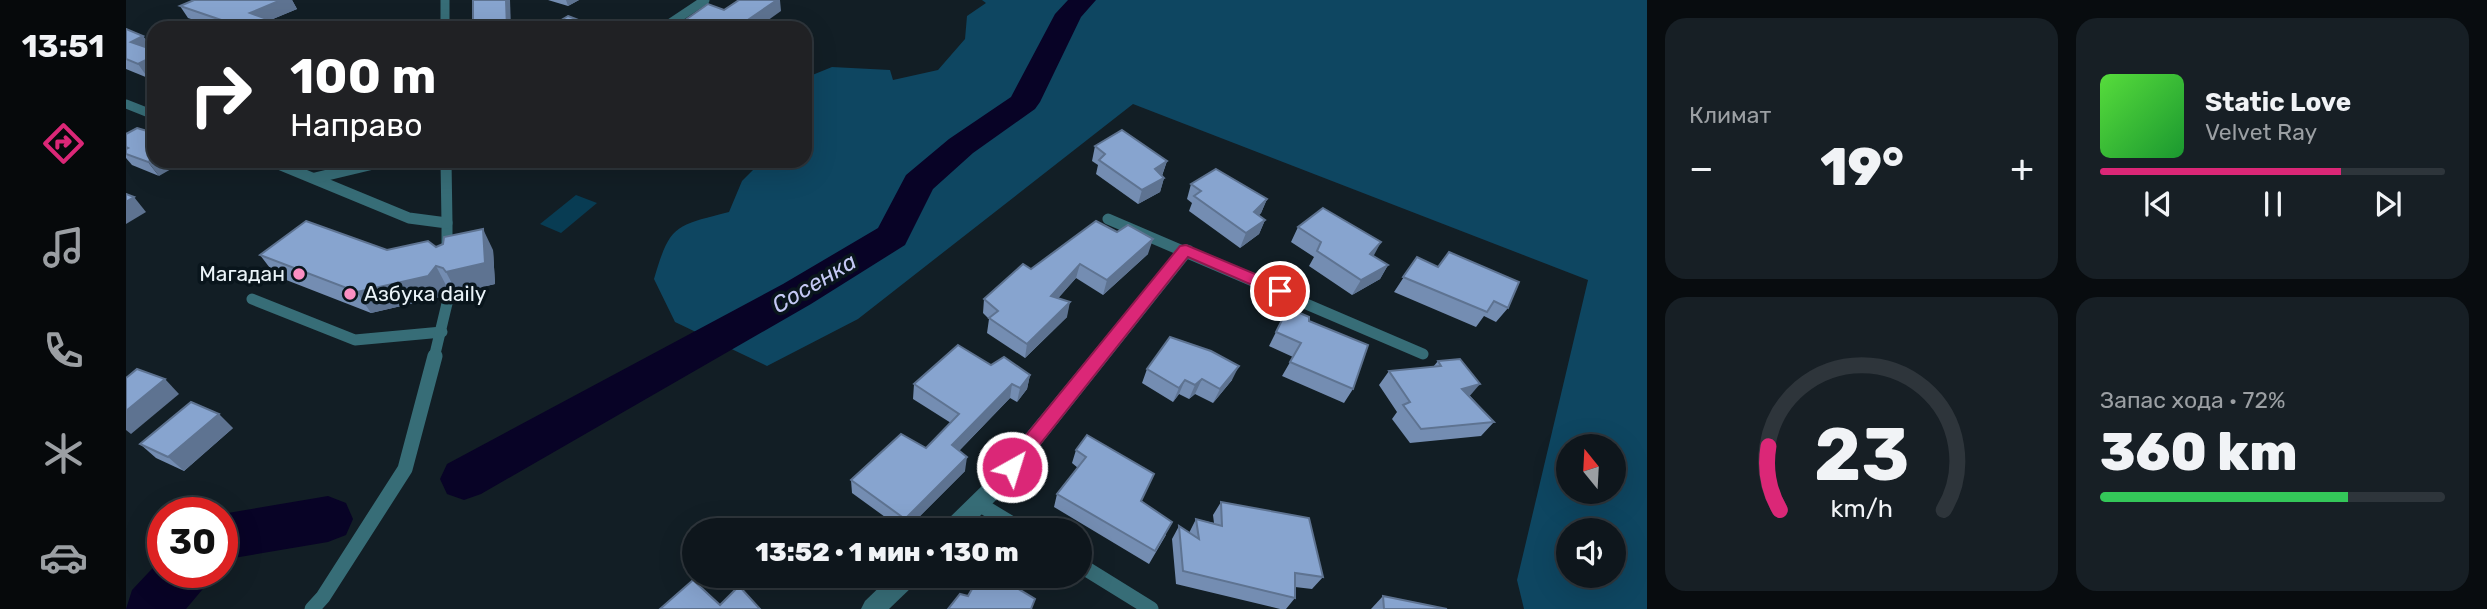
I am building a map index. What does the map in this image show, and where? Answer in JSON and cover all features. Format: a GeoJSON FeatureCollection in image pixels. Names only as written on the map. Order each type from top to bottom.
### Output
{"type":"FeatureCollection","features":[{"type":"Feature","properties":{"kind":"street"},"geometry":{"type":"LineString","coordinates":[[964,518],[994,488],[1186,250]]}},
{"type":"Feature","properties":{"kind":"street"},"geometry":{"type":"LineString","coordinates":[[873,609],[895,588]]}},
{"type":"Feature","properties":{"kind":"lane"},"geometry":{"type":"LineString","coordinates":[[445,0],[445,21]]}},
{"type":"Feature","properties":{"kind":"lane"},"geometry":{"type":"LineString","coordinates":[[674,21],[705,0]]}},
{"type":"Feature","properties":{"kind":"lane"},"geometry":{"type":"LineString","coordinates":[[126,104],[147,112]]}},
{"type":"Feature","properties":{"kind":"lane"},"geometry":{"type":"LineString","coordinates":[[289,168],[409,218],[447,223]]}},
{"type":"Feature","properties":{"kind":"lane"},"geometry":{"type":"LineString","coordinates":[[314,178],[356,168]]}},
{"type":"Feature","properties":{"kind":"lane"},"geometry":{"type":"LineString","coordinates":[[446,168],[447,260]]}},
{"type":"Feature","properties":{"kind":"lane"},"geometry":{"type":"LineString","coordinates":[[1108,219],[1186,250],[1423,354]]}},
{"type":"Feature","properties":{"kind":"lane"},"geometry":{"type":"LineString","coordinates":[[312,609],[323,597],[405,469],[442,332],[449,295]]}},
{"type":"Feature","properties":{"kind":"lane"},"geometry":{"type":"LineString","coordinates":[[252,299],[355,340],[442,332]]}},
{"type":"Feature","properties":{"kind":"lane"},"geometry":{"type":"LineString","coordinates":[[979,504],[1002,518]]}},
{"type":"Feature","properties":{"kind":"lane"},"geometry":{"type":"LineString","coordinates":[[1092,572],[1151,609]]}},
{"type":"Feature","properties":{"kind":"shaded area"},"geometry":{"type":"Polygon","coordinates":[[[982,0],[1647,0],[1647,609],[1524,609],[1517,580],[1588,280],[1133,104],[858,319],[767,366],[675,322],[654,279],[665,247],[677,230],[686,225],[729,212],[742,181],[755,168],[812,168],[812,75],[832,67],[890,70],[893,80],[938,70],[965,39],[967,16],[986,3],[982,0]]]}},
{"type":"Feature","properties":{"kind":"shaded area"},"geometry":{"type":"Polygon","coordinates":[[[576,195],[597,203],[561,233],[540,224],[576,195]]]}},
{"type":"Feature","properties":{"kind":"building"},"geometry":{"type":"Polygon","coordinates":[[[194,0],[281,0],[250,13],[267,19],[263,21],[224,21],[180,6],[194,0]]]}},
{"type":"Feature","properties":{"kind":"building"},"geometry":{"type":"Polygon","coordinates":[[[473,0],[506,0],[507,21],[473,21],[473,0]]]}},
{"type":"Feature","properties":{"kind":"building"},"geometry":{"type":"Polygon","coordinates":[[[739,0],[777,0],[746,21],[684,21],[708,4],[724,10],[739,0]]]}},
{"type":"Feature","properties":{"kind":"building"},"geometry":{"type":"Polygon","coordinates":[[[568,16],[581,21],[560,21],[568,16]]]}},
{"type":"Feature","properties":{"kind":"building"},"geometry":{"type":"Polygon","coordinates":[[[126,29],[143,36],[131,42],[147,48],[147,60],[138,64],[126,59],[126,29]]]}},
{"type":"Feature","properties":{"kind":"building"},"geometry":{"type":"Polygon","coordinates":[[[137,128],[147,131],[147,162],[126,154],[126,134],[137,128]]]}},
{"type":"Feature","properties":{"kind":"building"},"geometry":{"type":"Polygon","coordinates":[[[1122,130],[1167,161],[1155,169],[1164,178],[1142,190],[1099,160],[1105,154],[1095,146],[1122,130]]]}},
{"type":"Feature","properties":{"kind":"building"},"geometry":{"type":"Polygon","coordinates":[[[1216,169],[1267,199],[1254,212],[1265,220],[1246,233],[1194,196],[1201,191],[1191,184],[1216,169]]]}},
{"type":"Feature","properties":{"kind":"building"},"geometry":{"type":"Polygon","coordinates":[[[126,194],[134,197],[126,202],[126,194]]]}},
{"type":"Feature","properties":{"kind":"building"},"geometry":{"type":"Polygon","coordinates":[[[1323,208],[1381,242],[1370,254],[1388,265],[1361,280],[1317,251],[1321,242],[1298,227],[1323,208]]]}},
{"type":"Feature","properties":{"kind":"building"},"geometry":{"type":"Polygon","coordinates":[[[306,221],[387,250],[428,241],[436,247],[443,244],[444,237],[483,229],[485,263],[446,272],[436,266],[428,276],[357,292],[260,255],[306,221]]]}},
{"type":"Feature","properties":{"kind":"building"},"geometry":{"type":"Polygon","coordinates":[[[1096,221],[1117,232],[1128,225],[1153,239],[1107,280],[1080,264],[1051,296],[1070,302],[1027,344],[989,318],[998,311],[984,299],[1023,264],[1031,269],[1096,221]]]}},
{"type":"Feature","properties":{"kind":"building"},"geometry":{"type":"Polygon","coordinates":[[[1449,252],[1519,282],[1508,308],[1494,301],[1487,312],[1403,277],[1417,257],[1438,267],[1449,252]]]}},
{"type":"Feature","properties":{"kind":"building"},"geometry":{"type":"Polygon","coordinates":[[[1288,308],[1309,317],[1309,321],[1368,345],[1353,389],[1290,362],[1301,343],[1276,332],[1288,308]]]}},
{"type":"Feature","properties":{"kind":"building"},"geometry":{"type":"Polygon","coordinates":[[[1170,337],[1211,351],[1239,366],[1220,389],[1202,379],[1195,385],[1185,380],[1179,388],[1147,369],[1170,337]]]}},
{"type":"Feature","properties":{"kind":"building"},"geometry":{"type":"Polygon","coordinates":[[[958,345],[991,365],[1004,357],[1030,375],[1020,388],[1012,384],[952,445],[967,457],[904,518],[851,480],[901,434],[926,448],[959,414],[914,384],[958,345]]]}},
{"type":"Feature","properties":{"kind":"building"},"geometry":{"type":"Polygon","coordinates":[[[1460,359],[1480,384],[1462,389],[1494,422],[1421,429],[1403,405],[1410,402],[1389,371],[1441,366],[1438,361],[1460,359]]]}},
{"type":"Feature","properties":{"kind":"building"},"geometry":{"type":"Polygon","coordinates":[[[137,369],[165,379],[126,411],[126,378],[137,369]]]}},
{"type":"Feature","properties":{"kind":"building"},"geometry":{"type":"Polygon","coordinates":[[[191,402],[219,414],[168,457],[140,444],[191,402]]]}},
{"type":"Feature","properties":{"kind":"building"},"geometry":{"type":"Polygon","coordinates":[[[1087,435],[1154,474],[1141,501],[1172,522],[1155,551],[1057,494],[1086,457],[1076,450],[1087,435]]]}},
{"type":"Feature","properties":{"kind":"building"},"geometry":{"type":"Polygon","coordinates":[[[1221,502],[1309,518],[1323,577],[1295,573],[1295,598],[1183,571],[1179,526],[1199,539],[1196,519],[1222,526],[1221,502]]]}},
{"type":"Feature","properties":{"kind":"building"},"geometry":{"type":"Polygon","coordinates":[[[684,588],[702,588],[720,605],[737,588],[741,588],[760,609],[660,609],[684,588]]]}},
{"type":"Feature","properties":{"kind":"building"},"geometry":{"type":"Polygon","coordinates":[[[973,588],[1017,588],[1035,599],[1031,609],[948,609],[960,594],[968,596],[973,588]]]}},
{"type":"Feature","properties":{"kind":"building"},"geometry":{"type":"Polygon","coordinates":[[[1383,596],[1447,609],[1384,609],[1383,596]]]}},
{"type":"Feature","properties":{"kind":"waterway","name":"Сосенка"},"geometry":{"type":"LineString","coordinates":[[464,479],[797,294],[892,236],[918,183],[961,146],[1024,102],[1069,14],[1083,0]]}},
{"type":"Feature","properties":{"kind":"waterway","name":"Сосенка"},"geometry":{"type":"LineString","coordinates":[[238,534],[328,519]]}},
{"type":"Feature","properties":{"kind":"waterway","name":"Сосенка"},"geometry":{"type":"LineString","coordinates":[[151,609],[170,588]]}},
{"type":"Feature","properties":{"kind":"place","name":"Магадан"},"geometry":{"type":"Point","coordinates":[299,274]}},
{"type":"Feature","properties":{"kind":"place","name":"Азбука daily"},"geometry":{"type":"Point","coordinates":[350,294]}},
{"type":"Feature","properties":{"kind":"route"},"geometry":{"type":"LineString","coordinates":[[1012,467],[1186,250],[1280,291]]}}]}
